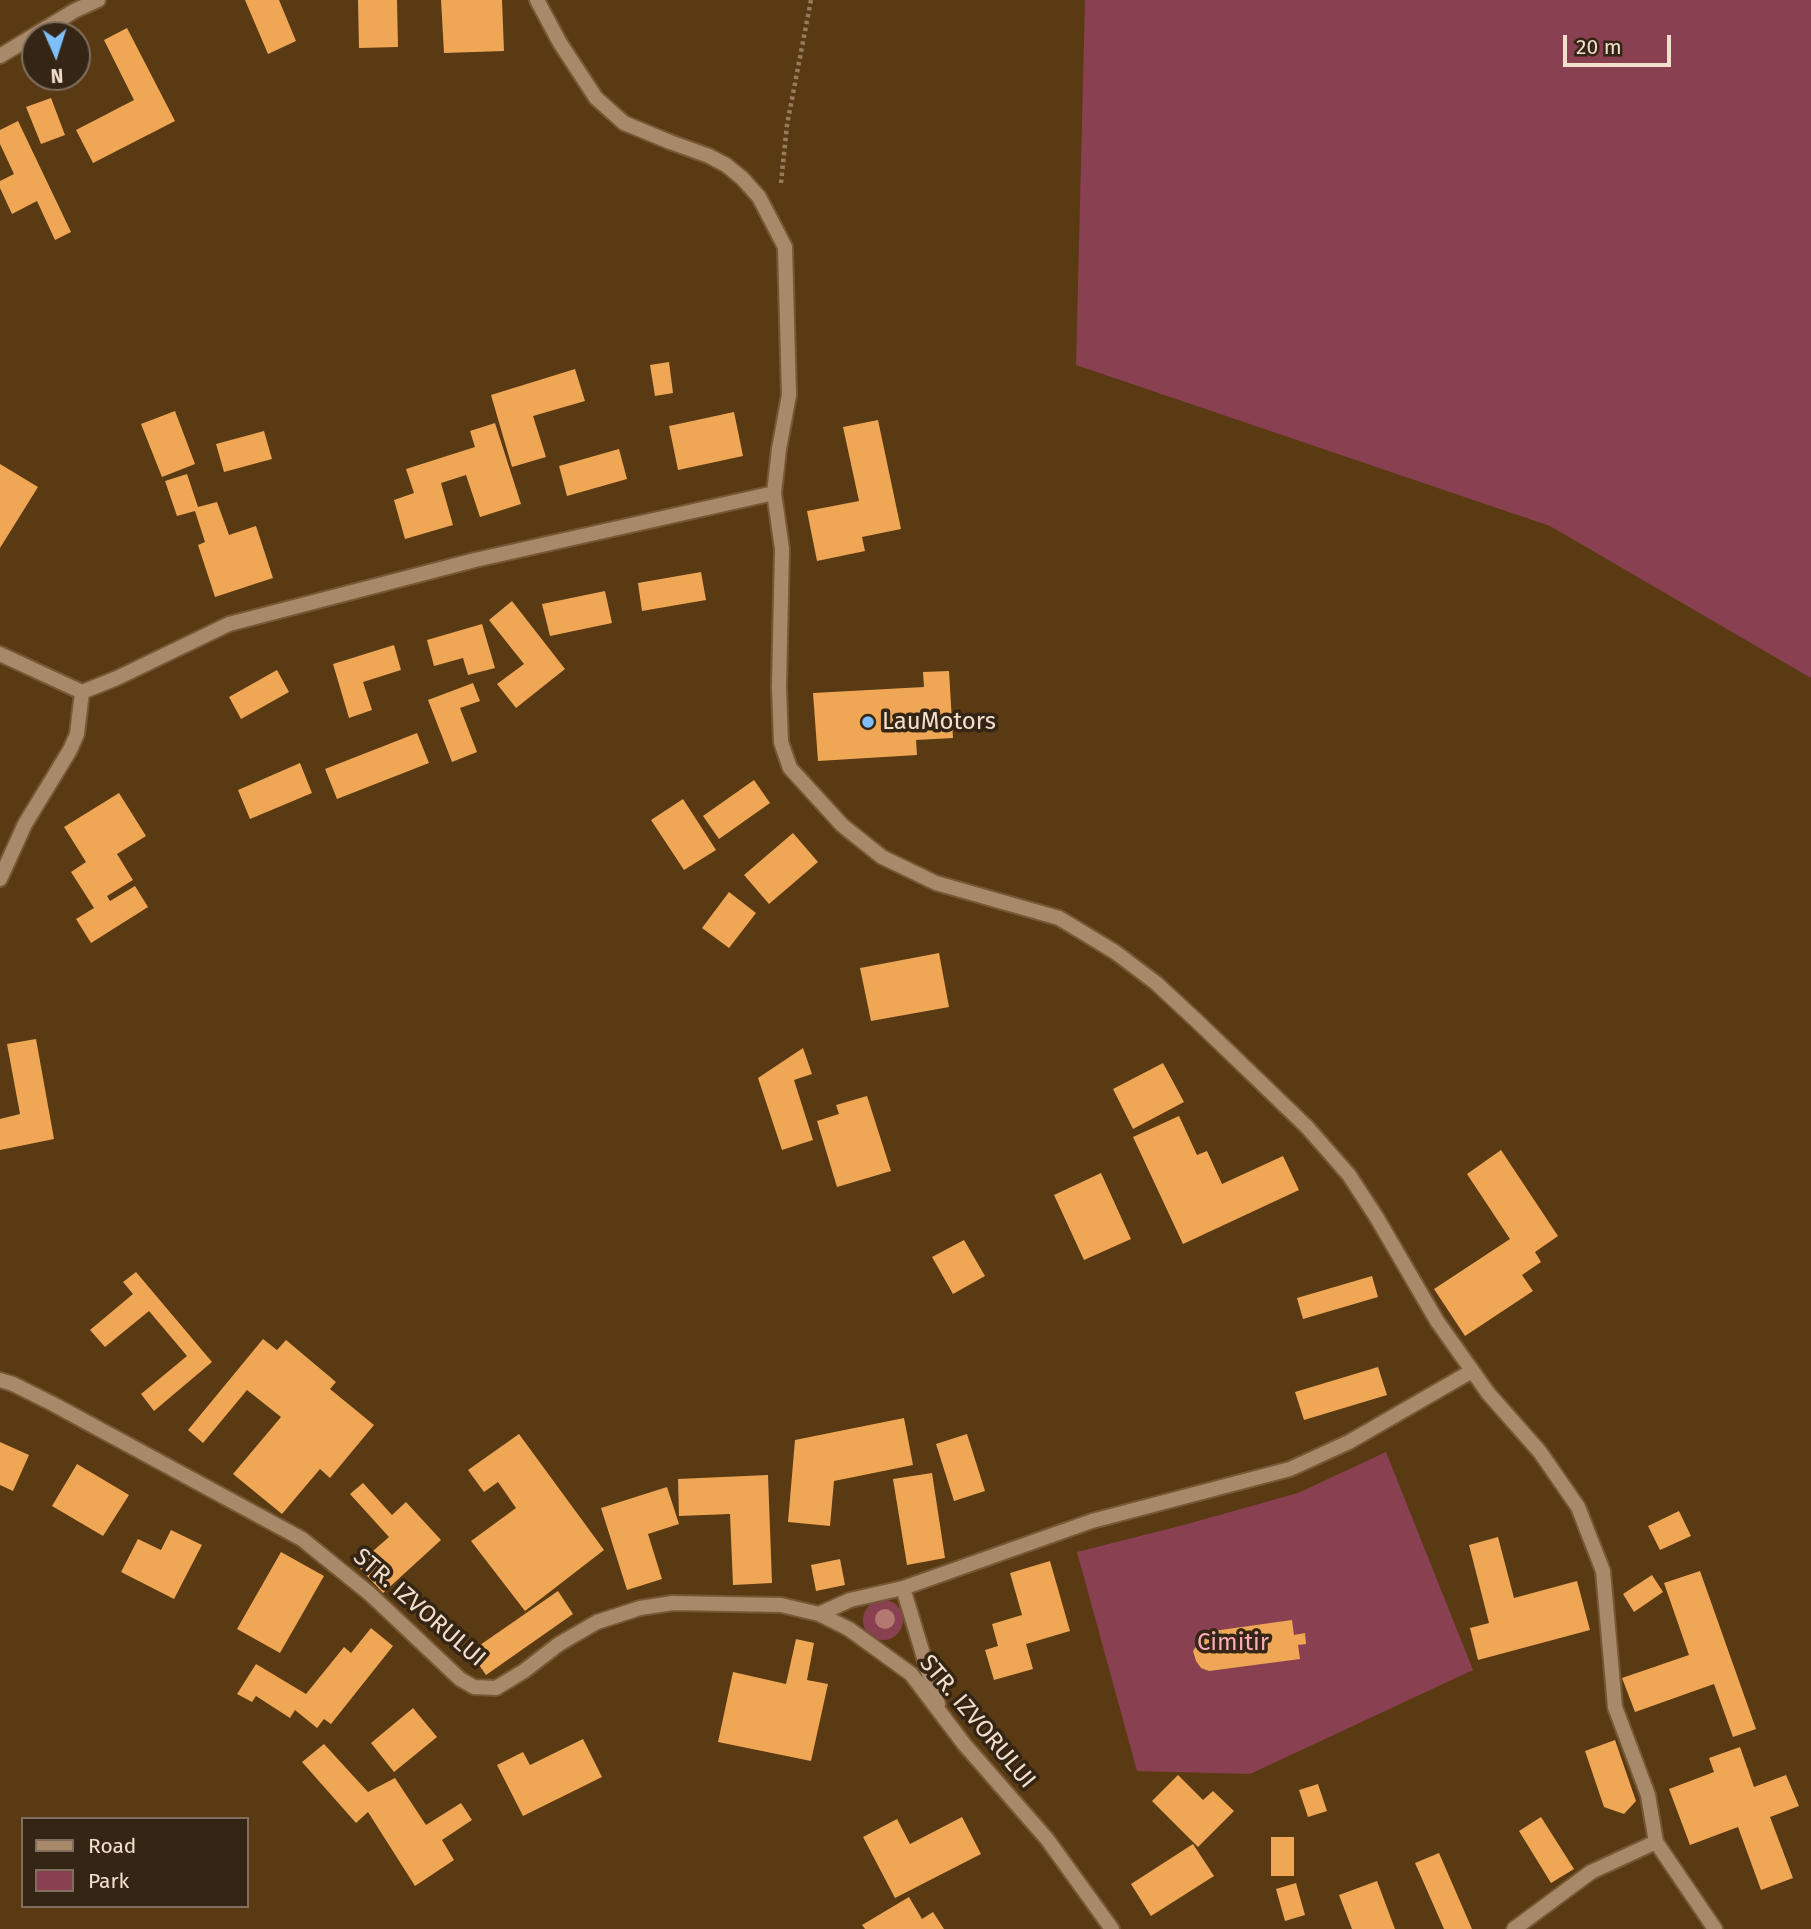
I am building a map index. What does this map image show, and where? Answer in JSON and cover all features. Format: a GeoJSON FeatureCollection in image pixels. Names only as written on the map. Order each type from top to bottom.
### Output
{"type":"FeatureCollection","features":[{"type":"Feature","properties":{"kind":"street"},"geometry":{"type":"LineString","coordinates":[[0,56],[74,11],[98,0]]}},
{"type":"Feature","properties":{"kind":"street"},"geometry":{"type":"LineString","coordinates":[[537,0],[560,43],[596,98],[624,123],[709,156],[734,172],[759,197],[785,247],[789,395],[779,449],[775,493],[782,550],[779,687],[781,742],[790,768],[842,825],[882,857],[936,883],[1059,918],[1115,951],[1156,983],[1307,1127],[1349,1175],[1437,1321],[1488,1393],[1540,1452],[1578,1507],[1603,1571],[1615,1707],[1648,1795],[1656,1842],[1715,1929]]}},
{"type":"Feature","properties":{"kind":"street"},"geometry":{"type":"LineString","coordinates":[[0,654],[82,692],[229,624],[475,560],[775,493]]}},
{"type":"Feature","properties":{"kind":"street"},"geometry":{"type":"LineString","coordinates":[[0,879],[25,824],[70,750],[79,725],[82,692]]}},
{"type":"Feature","properties":{"kind":"street"},"geometry":{"type":"LineString","coordinates":[[820,1614],[850,1600],[903,1588],[1092,1521],[1290,1469],[1349,1442],[1472,1371]]}},
{"type":"Feature","properties":{"kind":"street","name":"STR. IZVORULUI"},"geometry":{"type":"LineString","coordinates":[[0,1380],[65,1410],[302,1539],[370,1594],[460,1679],[474,1686],[496,1688],[559,1644],[597,1622],[640,1608],[673,1603],[780,1605],[820,1614],[849,1629],[911,1674],[964,1744],[1047,1839],[1112,1929]]}},
{"type":"Feature","properties":{"kind":"street"},"geometry":{"type":"LineString","coordinates":[[903,1588],[942,1716]]}},
{"type":"Feature","properties":{"kind":"street"},"geometry":{"type":"LineString","coordinates":[[1514,1929],[1591,1872],[1656,1842]]}},
{"type":"Feature","properties":{"kind":"path"},"geometry":{"type":"LineString","coordinates":[[781,184],[787,125],[811,0]]}},
{"type":"Feature","properties":{"kind":"green space"},"geometry":{"type":"Polygon","coordinates":[[[1085,0],[1811,0],[1811,678],[1550,526],[1076,365],[1085,0]]]}},
{"type":"Feature","properties":{"kind":"green space","name":"Cimitir"},"geometry":{"type":"Polygon","coordinates":[[[1386,1452],[1473,1670],[1250,1774],[1137,1771],[1077,1552],[1298,1493],[1386,1452]]]}},
{"type":"Feature","properties":{"kind":"green space"},"geometry":{"type":"Polygon","coordinates":[[[883,1600],[897,1606],[903,1620],[897,1634],[883,1640],[869,1634],[863,1620],[869,1606],[883,1600]]]}},
{"type":"Feature","properties":{"kind":"building"},"geometry":{"type":"Polygon","coordinates":[[[245,0],[279,0],[296,41],[268,54],[245,0]]]}},
{"type":"Feature","properties":{"kind":"building"},"geometry":{"type":"Polygon","coordinates":[[[358,0],[397,0],[398,47],[359,48],[358,0]]]}},
{"type":"Feature","properties":{"kind":"building"},"geometry":{"type":"Polygon","coordinates":[[[441,0],[502,0],[504,51],[444,53],[441,0]]]}},
{"type":"Feature","properties":{"kind":"building"},"geometry":{"type":"Polygon","coordinates":[[[127,28],[175,121],[93,163],[76,130],[134,100],[104,40],[127,28]]]}},
{"type":"Feature","properties":{"kind":"building"},"geometry":{"type":"Polygon","coordinates":[[[51,98],[65,135],[41,144],[26,107],[51,98]]]}},
{"type":"Feature","properties":{"kind":"building"},"geometry":{"type":"Polygon","coordinates":[[[18,121],[71,232],[55,240],[37,201],[12,214],[0,188],[0,181],[14,174],[0,144],[0,130],[18,121]]]}},
{"type":"Feature","properties":{"kind":"building"},"geometry":{"type":"Polygon","coordinates":[[[669,362],[673,393],[655,396],[650,365],[669,362]]]}},
{"type":"Feature","properties":{"kind":"building"},"geometry":{"type":"Polygon","coordinates":[[[575,369],[585,401],[533,416],[546,457],[512,467],[491,395],[575,369]]]}},
{"type":"Feature","properties":{"kind":"building"},"geometry":{"type":"Polygon","coordinates":[[[175,411],[195,464],[162,477],[141,424],[175,411]]]}},
{"type":"Feature","properties":{"kind":"building"},"geometry":{"type":"Polygon","coordinates":[[[734,412],[743,456],[678,470],[669,426],[734,412]]]}},
{"type":"Feature","properties":{"kind":"building"},"geometry":{"type":"Polygon","coordinates":[[[878,420],[901,529],[862,537],[865,551],[817,561],[807,511],[859,501],[843,427],[878,420]]]}},
{"type":"Feature","properties":{"kind":"building"},"geometry":{"type":"Polygon","coordinates":[[[495,423],[521,504],[480,517],[466,475],[441,483],[453,525],[405,539],[394,500],[414,493],[406,469],[475,447],[470,431],[495,423]]]}},
{"type":"Feature","properties":{"kind":"building"},"geometry":{"type":"Polygon","coordinates":[[[264,431],[272,459],[224,472],[216,444],[264,431]]]}},
{"type":"Feature","properties":{"kind":"building"},"geometry":{"type":"Polygon","coordinates":[[[619,449],[627,479],[567,496],[559,466],[619,449]]]}},
{"type":"Feature","properties":{"kind":"building"},"geometry":{"type":"Polygon","coordinates":[[[0,464],[38,487],[0,548],[0,464]]]}},
{"type":"Feature","properties":{"kind":"building"},"geometry":{"type":"Polygon","coordinates":[[[187,474],[198,507],[217,502],[229,535],[256,526],[273,578],[215,597],[198,545],[205,542],[195,511],[177,516],[165,481],[187,474]]]}},
{"type":"Feature","properties":{"kind":"building"},"geometry":{"type":"Polygon","coordinates":[[[701,572],[706,600],[642,611],[638,583],[701,572]]]}},
{"type":"Feature","properties":{"kind":"building"},"geometry":{"type":"Polygon","coordinates":[[[605,591],[612,623],[550,636],[542,604],[605,591]]]}},
{"type":"Feature","properties":{"kind":"building"},"geometry":{"type":"Polygon","coordinates":[[[512,601],[565,669],[516,708],[497,684],[524,664],[489,620],[512,601]]]}},
{"type":"Feature","properties":{"kind":"building"},"geometry":{"type":"Polygon","coordinates":[[[482,624],[495,668],[468,675],[463,658],[434,666],[427,640],[482,624]]]}},
{"type":"Feature","properties":{"kind":"building"},"geometry":{"type":"Polygon","coordinates":[[[394,645],[401,670],[363,682],[372,710],[349,718],[333,664],[394,645]]]}},
{"type":"Feature","properties":{"kind":"building"},"geometry":{"type":"Polygon","coordinates":[[[277,670],[289,692],[241,719],[229,697],[277,670]]]}},
{"type":"Feature","properties":{"kind":"building"},"geometry":{"type":"Polygon","coordinates":[[[949,671],[953,738],[916,740],[917,755],[818,761],[813,693],[924,687],[923,672],[949,671]]]}},
{"type":"Feature","properties":{"kind":"building"},"geometry":{"type":"Polygon","coordinates":[[[473,683],[480,701],[460,708],[477,752],[452,762],[428,700],[473,683]]]}},
{"type":"Feature","properties":{"kind":"building"},"geometry":{"type":"Polygon","coordinates":[[[417,733],[429,763],[337,799],[325,769],[417,733]]]}},
{"type":"Feature","properties":{"kind":"building"},"geometry":{"type":"Polygon","coordinates":[[[300,763],[312,793],[250,819],[238,790],[300,763]]]}},
{"type":"Feature","properties":{"kind":"building"},"geometry":{"type":"Polygon","coordinates":[[[754,780],[770,803],[719,839],[703,816],[754,780]]]}},
{"type":"Feature","properties":{"kind":"building"},"geometry":{"type":"Polygon","coordinates":[[[119,793],[146,836],[117,854],[133,880],[107,896],[110,901],[135,886],[148,907],[91,943],[76,919],[94,908],[71,872],[86,862],[64,827],[119,793]]]}},
{"type":"Feature","properties":{"kind":"building"},"geometry":{"type":"Polygon","coordinates":[[[683,799],[716,850],[684,870],[651,820],[683,799]]]}},
{"type":"Feature","properties":{"kind":"building"},"geometry":{"type":"Polygon","coordinates":[[[793,833],[818,862],[769,904],[744,875],[793,833]]]}},
{"type":"Feature","properties":{"kind":"building"},"geometry":{"type":"Polygon","coordinates":[[[729,892],[756,913],[729,948],[702,928],[729,892]]]}},
{"type":"Feature","properties":{"kind":"building"},"geometry":{"type":"Polygon","coordinates":[[[939,953],[949,1007],[871,1021],[860,968],[939,953]]]}},
{"type":"Feature","properties":{"kind":"building"},"geometry":{"type":"Polygon","coordinates":[[[36,1039],[54,1139],[0,1150],[0,1119],[20,1114],[7,1044],[36,1039]]]}},
{"type":"Feature","properties":{"kind":"building"},"geometry":{"type":"Polygon","coordinates":[[[803,1048],[812,1074],[794,1080],[813,1140],[782,1150],[758,1078],[803,1048]]]}},
{"type":"Feature","properties":{"kind":"building"},"geometry":{"type":"Polygon","coordinates":[[[1163,1063],[1184,1102],[1133,1129],[1113,1089],[1163,1063]]]}},
{"type":"Feature","properties":{"kind":"building"},"geometry":{"type":"Polygon","coordinates":[[[867,1096],[891,1171],[837,1187],[817,1121],[839,1114],[836,1105],[867,1096]]]}},
{"type":"Feature","properties":{"kind":"building"},"geometry":{"type":"Polygon","coordinates":[[[1179,1116],[1197,1155],[1207,1151],[1222,1184],[1283,1156],[1299,1190],[1183,1244],[1133,1137],[1179,1116]]]}},
{"type":"Feature","properties":{"kind":"building"},"geometry":{"type":"Polygon","coordinates":[[[1501,1150],[1558,1236],[1535,1252],[1541,1262],[1522,1275],[1533,1291],[1465,1336],[1434,1289],[1510,1239],[1467,1174],[1501,1150]]]}},
{"type":"Feature","properties":{"kind":"building"},"geometry":{"type":"Polygon","coordinates":[[[1101,1173],[1131,1239],[1084,1260],[1054,1195],[1101,1173]]]}},
{"type":"Feature","properties":{"kind":"building"},"geometry":{"type":"Polygon","coordinates":[[[964,1240],[985,1276],[953,1294],[932,1257],[964,1240]]]}},
{"type":"Feature","properties":{"kind":"building"},"geometry":{"type":"Polygon","coordinates":[[[136,1272],[212,1362],[154,1411],[141,1394],[187,1356],[149,1311],[105,1347],[90,1330],[133,1294],[123,1282],[136,1272]]]}},
{"type":"Feature","properties":{"kind":"building"},"geometry":{"type":"Polygon","coordinates":[[[1372,1276],[1378,1297],[1303,1319],[1297,1298],[1372,1276]]]}},
{"type":"Feature","properties":{"kind":"building"},"geometry":{"type":"Polygon","coordinates":[[[263,1339],[277,1350],[286,1340],[336,1382],[330,1389],[374,1425],[330,1478],[320,1469],[282,1514],[233,1474],[281,1417],[247,1390],[203,1443],[188,1430],[263,1339]]]}},
{"type":"Feature","properties":{"kind":"building"},"geometry":{"type":"Polygon","coordinates":[[[1378,1367],[1387,1395],[1304,1420],[1295,1392],[1378,1367]]]}},
{"type":"Feature","properties":{"kind":"building"},"geometry":{"type":"Polygon","coordinates":[[[904,1418],[913,1465],[834,1481],[830,1526],[788,1522],[795,1440],[904,1418]]]}},
{"type":"Feature","properties":{"kind":"building"},"geometry":{"type":"Polygon","coordinates":[[[519,1434],[604,1550],[525,1611],[471,1541],[516,1508],[498,1482],[484,1492],[468,1470],[519,1434]]]}},
{"type":"Feature","properties":{"kind":"building"},"geometry":{"type":"Polygon","coordinates":[[[967,1434],[985,1491],[954,1501],[936,1444],[967,1434]]]}},
{"type":"Feature","properties":{"kind":"building"},"geometry":{"type":"Polygon","coordinates":[[[0,1442],[29,1455],[13,1491],[0,1485],[0,1442]]]}},
{"type":"Feature","properties":{"kind":"building"},"geometry":{"type":"Polygon","coordinates":[[[77,1464],[129,1495],[103,1536],[52,1506],[77,1464]]]}},
{"type":"Feature","properties":{"kind":"building"},"geometry":{"type":"Polygon","coordinates":[[[932,1473],[945,1558],[907,1565],[893,1479],[932,1473]]]}},
{"type":"Feature","properties":{"kind":"building"},"geometry":{"type":"Polygon","coordinates":[[[768,1475],[772,1583],[733,1585],[730,1514],[679,1516],[678,1479],[768,1475]]]}},
{"type":"Feature","properties":{"kind":"building"},"geometry":{"type":"Polygon","coordinates":[[[363,1483],[392,1515],[406,1502],[441,1540],[383,1593],[357,1565],[389,1537],[350,1494],[363,1483]]]}},
{"type":"Feature","properties":{"kind":"building"},"geometry":{"type":"Polygon","coordinates":[[[667,1487],[679,1524],[648,1534],[662,1579],[627,1590],[601,1508],[667,1487]]]}},
{"type":"Feature","properties":{"kind":"building"},"geometry":{"type":"Polygon","coordinates":[[[1679,1511],[1691,1536],[1660,1550],[1648,1526],[1679,1511]]]}},
{"type":"Feature","properties":{"kind":"building"},"geometry":{"type":"Polygon","coordinates":[[[171,1530],[202,1545],[174,1599],[121,1572],[138,1539],[161,1550],[171,1530]]]}},
{"type":"Feature","properties":{"kind":"building"},"geometry":{"type":"Polygon","coordinates":[[[1498,1537],[1514,1598],[1577,1581],[1590,1630],[1478,1660],[1470,1628],[1489,1623],[1469,1545],[1498,1537]]]}},
{"type":"Feature","properties":{"kind":"building"},"geometry":{"type":"Polygon","coordinates":[[[281,1552],[324,1576],[280,1653],[237,1629],[281,1552]]]}},
{"type":"Feature","properties":{"kind":"building"},"geometry":{"type":"Polygon","coordinates":[[[840,1559],[845,1585],[816,1591],[811,1565],[840,1559]]]}},
{"type":"Feature","properties":{"kind":"building"},"geometry":{"type":"Polygon","coordinates":[[[1050,1561],[1070,1631],[1026,1644],[1033,1669],[994,1680],[985,1650],[998,1646],[992,1624],[1022,1615],[1010,1573],[1050,1561]]]}},
{"type":"Feature","properties":{"kind":"building"},"geometry":{"type":"Polygon","coordinates":[[[1700,1571],[1756,1729],[1733,1737],[1714,1684],[1635,1712],[1622,1678],[1689,1655],[1664,1583],[1700,1571]]]}},
{"type":"Feature","properties":{"kind":"building"},"geometry":{"type":"Polygon","coordinates":[[[1652,1575],[1663,1592],[1634,1612],[1623,1594],[1652,1575]]]}},
{"type":"Feature","properties":{"kind":"building"},"geometry":{"type":"Polygon","coordinates":[[[558,1591],[573,1614],[486,1675],[470,1652],[558,1591]]]}},
{"type":"Feature","properties":{"kind":"building"},"geometry":{"type":"Polygon","coordinates":[[[1292,1620],[1294,1635],[1305,1633],[1306,1644],[1298,1645],[1300,1659],[1209,1671],[1201,1668],[1196,1661],[1193,1651],[1206,1632],[1292,1620]]]}},
{"type":"Feature","properties":{"kind":"building"},"geometry":{"type":"Polygon","coordinates":[[[371,1628],[393,1646],[331,1724],[324,1719],[317,1728],[295,1710],[290,1718],[256,1696],[252,1702],[237,1694],[256,1664],[306,1694],[344,1647],[351,1653],[371,1628]]]}},
{"type":"Feature","properties":{"kind":"building"},"geometry":{"type":"Polygon","coordinates":[[[796,1639],[814,1643],[807,1680],[828,1684],[811,1761],[718,1742],[733,1672],[786,1684],[796,1639]]]}},
{"type":"Feature","properties":{"kind":"building"},"geometry":{"type":"Polygon","coordinates":[[[413,1708],[437,1737],[394,1772],[371,1743],[413,1708]]]}},
{"type":"Feature","properties":{"kind":"building"},"geometry":{"type":"Polygon","coordinates":[[[583,1739],[602,1777],[523,1816],[497,1765],[523,1752],[530,1765],[583,1739]]]}},
{"type":"Feature","properties":{"kind":"building"},"geometry":{"type":"Polygon","coordinates":[[[1615,1740],[1636,1801],[1624,1814],[1604,1807],[1585,1751],[1615,1740]]]}},
{"type":"Feature","properties":{"kind":"building"},"geometry":{"type":"Polygon","coordinates":[[[324,1744],[368,1792],[395,1778],[426,1825],[461,1803],[472,1820],[442,1840],[454,1860],[415,1886],[368,1812],[356,1823],[302,1762],[324,1744]]]}},
{"type":"Feature","properties":{"kind":"building"},"geometry":{"type":"Polygon","coordinates":[[[1740,1747],[1754,1787],[1786,1775],[1799,1806],[1770,1817],[1793,1878],[1761,1890],[1738,1827],[1690,1845],[1669,1789],[1714,1772],[1709,1758],[1740,1747]]]}},
{"type":"Feature","properties":{"kind":"building"},"geometry":{"type":"Polygon","coordinates":[[[1178,1775],[1203,1800],[1213,1791],[1234,1811],[1198,1847],[1152,1801],[1178,1775]]]}},
{"type":"Feature","properties":{"kind":"building"},"geometry":{"type":"Polygon","coordinates":[[[1318,1784],[1327,1811],[1308,1817],[1299,1790],[1318,1784]]]}},
{"type":"Feature","properties":{"kind":"building"},"geometry":{"type":"Polygon","coordinates":[[[962,1817],[981,1854],[895,1898],[863,1837],[897,1819],[910,1844],[962,1817]]]}},
{"type":"Feature","properties":{"kind":"building"},"geometry":{"type":"Polygon","coordinates":[[[1541,1817],[1574,1869],[1551,1883],[1519,1831],[1541,1817]]]}},
{"type":"Feature","properties":{"kind":"building"},"geometry":{"type":"Polygon","coordinates":[[[1271,1837],[1294,1837],[1294,1876],[1271,1876],[1271,1837]]]}},
{"type":"Feature","properties":{"kind":"building"},"geometry":{"type":"Polygon","coordinates":[[[1193,1844],[1214,1876],[1151,1916],[1131,1884],[1193,1844]]]}},
{"type":"Feature","properties":{"kind":"building"},"geometry":{"type":"Polygon","coordinates":[[[1439,1853],[1472,1929],[1444,1929],[1415,1863],[1439,1853]]]}},
{"type":"Feature","properties":{"kind":"building"},"geometry":{"type":"Polygon","coordinates":[[[1377,1881],[1395,1929],[1352,1929],[1339,1895],[1377,1881]]]}},
{"type":"Feature","properties":{"kind":"building"},"geometry":{"type":"Polygon","coordinates":[[[1296,1883],[1305,1915],[1285,1921],[1276,1889],[1296,1883]]]}},
{"type":"Feature","properties":{"kind":"building"},"geometry":{"type":"Polygon","coordinates":[[[909,1897],[922,1919],[933,1912],[944,1929],[865,1929],[862,1925],[909,1897]]]}},
{"type":"Feature","properties":{"kind":"place","name":"LauMotors"},"geometry":{"type":"Point","coordinates":[868,722]}}]}
